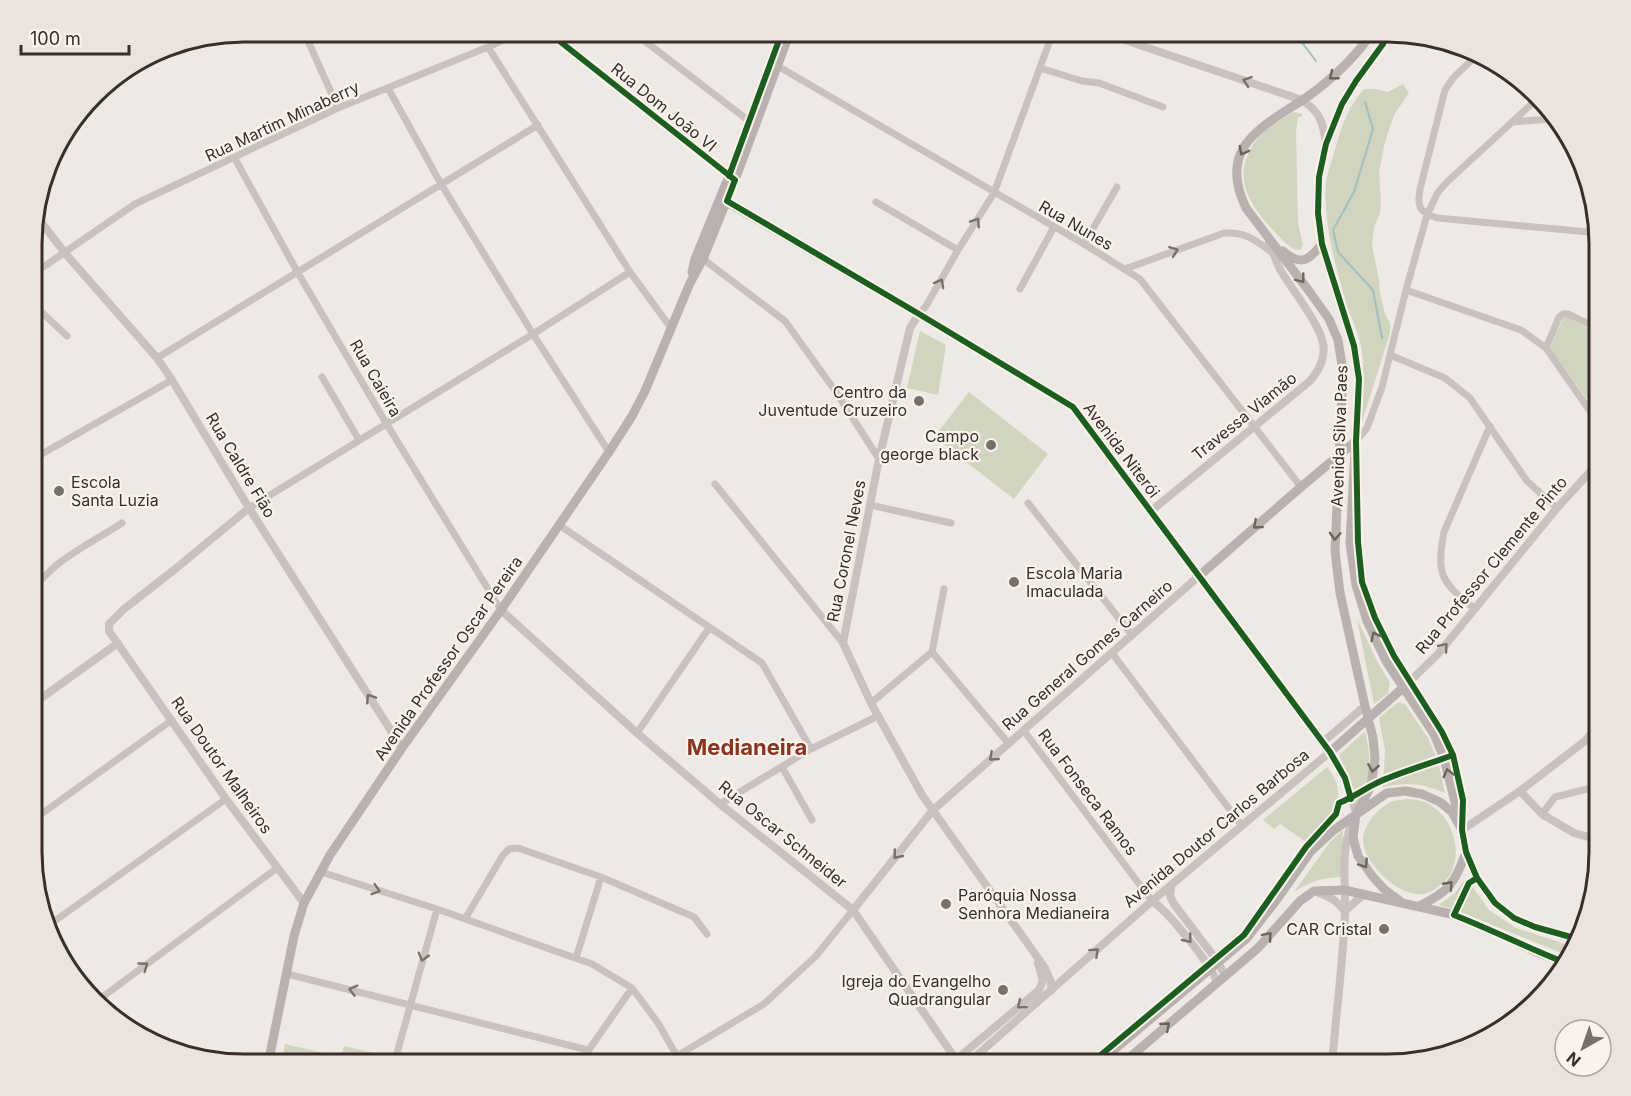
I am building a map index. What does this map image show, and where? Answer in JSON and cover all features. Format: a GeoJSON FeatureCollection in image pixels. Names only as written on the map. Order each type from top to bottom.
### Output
{"type":"FeatureCollection","features":[{"type":"Feature","properties":{"kind":"main road","name":"Avenida Professor Oscar Pereira"},"geometry":{"type":"LineString","coordinates":[[270,1054],[294,936],[304,903],[321,872],[402,748],[501,610],[632,416],[703,258],[774,64],[780,42]]}},
{"type":"Feature","properties":{"kind":"main road","name":"Avenida Professor Oscar Pereira"},"geometry":{"type":"LineString","coordinates":[[732,178],[749,121],[785,42]]}},
{"type":"Feature","properties":{"kind":"main road"},"geometry":{"type":"LineString","coordinates":[[1322,244],[1308,259],[1301,261],[1290,257],[1265,233],[1246,208],[1236,180],[1236,165],[1251,137],[1340,72],[1365,42]]}},
{"type":"Feature","properties":{"kind":"main road","name":"Avenida Silva Paes"},"geometry":{"type":"LineString","coordinates":[[1384,42],[1342,104],[1326,144],[1319,177],[1318,213],[1322,244],[1354,346],[1359,380],[1350,543],[1356,585],[1367,621],[1386,661],[1434,734],[1444,758],[1462,830]]}},
{"type":"Feature","properties":{"kind":"main road","name":"Avenida Professor Oscar Pereira"},"geometry":{"type":"LineString","coordinates":[[690,283],[695,259],[724,200]]}},
{"type":"Feature","properties":{"kind":"main road","name":"Avenida Niterói"},"geometry":{"type":"LineString","coordinates":[[724,200],[1073,407],[1333,756]]}},
{"type":"Feature","properties":{"kind":"main road","name":"Avenida Silva Paes"},"geometry":{"type":"LineString","coordinates":[[1265,233],[1329,319],[1338,340],[1344,370],[1335,551],[1341,593],[1373,738],[1375,758],[1371,786],[1356,814]]}},
{"type":"Feature","properties":{"kind":"main road","name":"Rua General Gomes Carneiro"},"geometry":{"type":"LineString","coordinates":[[1199,576],[1356,441]]}},
{"type":"Feature","properties":{"kind":"main road","name":"Avenida Doutor Carlos Barbosa"},"geometry":{"type":"LineString","coordinates":[[1333,756],[1368,719],[1404,687]]}},
{"type":"Feature","properties":{"kind":"main road"},"geometry":{"type":"LineString","coordinates":[[1109,1054],[1247,938],[1311,851],[1334,830],[1387,793],[1405,791],[1422,794],[1440,802],[1452,812],[1462,830],[1466,852],[1477,878],[1495,903],[1514,918],[1535,927],[1570,937]]}},
{"type":"Feature","properties":{"kind":"main road"},"geometry":{"type":"LineString","coordinates":[[1356,814],[1353,838],[1358,856],[1384,889],[1400,901]]}},
{"type":"Feature","properties":{"kind":"main road"},"geometry":{"type":"LineString","coordinates":[[1419,906],[1436,898],[1448,888],[1458,874],[1466,852]]}},
{"type":"Feature","properties":{"kind":"main road"},"geometry":{"type":"LineString","coordinates":[[1134,1054],[1258,948],[1300,900],[1314,891],[1344,890],[1400,901],[1460,917],[1557,960]]}},
{"type":"Feature","properties":{"kind":"street"},"geometry":{"type":"LineString","coordinates":[[308,42],[338,108]]}},
{"type":"Feature","properties":{"kind":"street","name":"Rua Martim Minaberry"},"geometry":{"type":"LineString","coordinates":[[42,268],[135,204],[338,108],[499,42]]}},
{"type":"Feature","properties":{"kind":"street","name":"Rua Dom João VI"},"geometry":{"type":"LineString","coordinates":[[566,42],[732,178]]}},
{"type":"Feature","properties":{"kind":"street"},"geometry":{"type":"LineString","coordinates":[[646,42],[749,121]]}},
{"type":"Feature","properties":{"kind":"street","name":"Rua Coronel Neves"},"geometry":{"type":"LineString","coordinates":[[1049,42],[994,193],[926,306],[910,328],[879,459],[843,643],[871,703],[922,795],[1045,968],[1051,982],[1051,991]]}},
{"type":"Feature","properties":{"kind":"street"},"geometry":{"type":"LineString","coordinates":[[1131,42],[1302,100],[1319,114],[1324,127],[1326,144]]}},
{"type":"Feature","properties":{"kind":"street"},"geometry":{"type":"LineString","coordinates":[[488,47],[630,272],[670,328]]}},
{"type":"Feature","properties":{"kind":"street"},"geometry":{"type":"LineString","coordinates":[[1471,61],[1453,78],[1445,90],[1418,199],[1422,211],[1437,219],[1589,232]]}},
{"type":"Feature","properties":{"kind":"street","name":"Rua Nunes"},"geometry":{"type":"LineString","coordinates":[[774,64],[1084,244],[1140,279],[1301,487]]}},
{"type":"Feature","properties":{"kind":"street"},"geometry":{"type":"LineString","coordinates":[[1040,68],[1082,81],[1099,83],[1164,107]]}},
{"type":"Feature","properties":{"kind":"street"},"geometry":{"type":"LineString","coordinates":[[388,88],[441,184],[609,452]]}},
{"type":"Feature","properties":{"kind":"street","name":"Rua General Gomes Carneiro"},"geometry":{"type":"LineString","coordinates":[[1356,441],[1367,428],[1382,387],[1427,215],[1438,192],[1532,104]]}},
{"type":"Feature","properties":{"kind":"street"},"geometry":{"type":"LineString","coordinates":[[1512,122],[1546,119]]}},
{"type":"Feature","properties":{"kind":"street"},"geometry":{"type":"LineString","coordinates":[[157,358],[538,125]]}},
{"type":"Feature","properties":{"kind":"street","name":"Rua Caieira"},"geometry":{"type":"LineString","coordinates":[[234,157],[298,273],[386,423],[501,610]]}},
{"type":"Feature","properties":{"kind":"street"},"geometry":{"type":"LineString","coordinates":[[1084,244],[1117,187]]}},
{"type":"Feature","properties":{"kind":"street"},"geometry":{"type":"LineString","coordinates":[[876,202],[958,250]]}},
{"type":"Feature","properties":{"kind":"street","name":"Rua Caldre Fião"},"geometry":{"type":"LineString","coordinates":[[43,225],[157,358],[249,508],[402,748]]}},
{"type":"Feature","properties":{"kind":"street"},"geometry":{"type":"LineString","coordinates":[[1020,289],[1054,227]]}},
{"type":"Feature","properties":{"kind":"street"},"geometry":{"type":"LineString","coordinates":[[1125,269],[1224,233],[1238,232],[1254,239],[1273,253]]}},
{"type":"Feature","properties":{"kind":"street","name":"Travessa Viamão"},"geometry":{"type":"LineString","coordinates":[[1151,511],[1310,381],[1321,366],[1323,344],[1317,327],[1280,269],[1265,233]]}},
{"type":"Feature","properties":{"kind":"street"},"geometry":{"type":"LineString","coordinates":[[703,258],[785,321],[836,392],[879,459]]}},
{"type":"Feature","properties":{"kind":"street"},"geometry":{"type":"LineString","coordinates":[[42,698],[118,643],[109,631],[109,624],[124,609],[249,508],[630,272]]}},
{"type":"Feature","properties":{"kind":"street"},"geometry":{"type":"LineString","coordinates":[[1406,290],[1521,330],[1546,348],[1589,410]]}},
{"type":"Feature","properties":{"kind":"street"},"geometry":{"type":"LineString","coordinates":[[42,312],[67,336]]}},
{"type":"Feature","properties":{"kind":"street"},"geometry":{"type":"LineString","coordinates":[[1546,348],[1559,317],[1563,314],[1568,314],[1589,324]]}},
{"type":"Feature","properties":{"kind":"street"},"geometry":{"type":"LineString","coordinates":[[1390,355],[1444,378],[1470,398],[1527,481],[1557,508]]}},
{"type":"Feature","properties":{"kind":"street"},"geometry":{"type":"LineString","coordinates":[[322,377],[360,440]]}},
{"type":"Feature","properties":{"kind":"street"},"geometry":{"type":"LineString","coordinates":[[42,454],[172,380]]}},
{"type":"Feature","properties":{"kind":"street"},"geometry":{"type":"LineString","coordinates":[[1475,609],[1457,595],[1443,578],[1440,562],[1444,532],[1490,426]]}},
{"type":"Feature","properties":{"kind":"street","name":"Rua Professor Clemente Pinto"},"geometry":{"type":"LineString","coordinates":[[1404,687],[1438,654],[1557,508],[1589,473]]}},
{"type":"Feature","properties":{"kind":"street"},"geometry":{"type":"LineString","coordinates":[[716,484],[843,643]]}},
{"type":"Feature","properties":{"kind":"street"},"geometry":{"type":"LineString","coordinates":[[1028,503],[1132,635]]}},
{"type":"Feature","properties":{"kind":"street"},"geometry":{"type":"LineString","coordinates":[[870,505],[951,523]]}},
{"type":"Feature","properties":{"kind":"street"},"geometry":{"type":"LineString","coordinates":[[42,579],[61,561],[122,523]]}},
{"type":"Feature","properties":{"kind":"street"},"geometry":{"type":"LineString","coordinates":[[559,525],[762,663],[812,749]]}},
{"type":"Feature","properties":{"kind":"street","name":"Rua General Gomes Carneiro"},"geometry":{"type":"LineString","coordinates":[[853,910],[933,810],[1199,576]]}},
{"type":"Feature","properties":{"kind":"street"},"geometry":{"type":"LineString","coordinates":[[871,703],[932,652],[944,589]]}},
{"type":"Feature","properties":{"kind":"street","name":"Rua Oscar Schneider"},"geometry":{"type":"LineString","coordinates":[[501,610],[720,804],[853,910],[950,1054]]}},
{"type":"Feature","properties":{"kind":"street"},"geometry":{"type":"LineString","coordinates":[[638,733],[709,628]]}},
{"type":"Feature","properties":{"kind":"street","name":"Rua Doutor Malheiros"},"geometry":{"type":"LineString","coordinates":[[118,643],[226,799],[304,903]]}},
{"type":"Feature","properties":{"kind":"street"},"geometry":{"type":"LineString","coordinates":[[932,652],[1009,744]]}},
{"type":"Feature","properties":{"kind":"street"},"geometry":{"type":"LineString","coordinates":[[1112,653],[1242,826]]}},
{"type":"Feature","properties":{"kind":"street"},"geometry":{"type":"LineString","coordinates":[[1323,742],[1365,706]]}},
{"type":"Feature","properties":{"kind":"street"},"geometry":{"type":"LineString","coordinates":[[720,804],[812,749],[878,716]]}},
{"type":"Feature","properties":{"kind":"street"},"geometry":{"type":"LineString","coordinates":[[42,814],[172,720]]}},
{"type":"Feature","properties":{"kind":"street","name":"Rua Fonseca Ramos"},"geometry":{"type":"LineString","coordinates":[[1024,731],[1152,901],[1214,965]]}},
{"type":"Feature","properties":{"kind":"street"},"geometry":{"type":"LineString","coordinates":[[1462,830],[1520,791],[1589,736]]}},
{"type":"Feature","properties":{"kind":"street","name":"Avenida Doutor Carlos Barbosa"},"geometry":{"type":"LineString","coordinates":[[979,1054],[1152,901],[1242,826],[1333,756]]}},
{"type":"Feature","properties":{"kind":"street","name":"Avenida Niterói"},"geometry":{"type":"LineString","coordinates":[[1333,756],[1345,778],[1356,814]]}},
{"type":"Feature","properties":{"kind":"street"},"geometry":{"type":"LineString","coordinates":[[782,767],[812,820]]}},
{"type":"Feature","properties":{"kind":"street"},"geometry":{"type":"LineString","coordinates":[[1542,814],[1555,797],[1589,788]]}},
{"type":"Feature","properties":{"kind":"street"},"geometry":{"type":"LineString","coordinates":[[1520,791],[1542,814],[1574,833],[1589,837]]}},
{"type":"Feature","properties":{"kind":"street"},"geometry":{"type":"LineString","coordinates":[[54,921],[226,799]]}},
{"type":"Feature","properties":{"kind":"street"},"geometry":{"type":"LineString","coordinates":[[1333,1054],[1345,911],[1345,852],[1349,828],[1356,814]]}},
{"type":"Feature","properties":{"kind":"street"},"geometry":{"type":"LineString","coordinates":[[465,919],[503,855],[509,849],[518,848],[601,877],[694,917],[707,934]]}},
{"type":"Feature","properties":{"kind":"street"},"geometry":{"type":"LineString","coordinates":[[103,997],[277,868]]}},
{"type":"Feature","properties":{"kind":"street"},"geometry":{"type":"LineString","coordinates":[[321,872],[437,909],[592,964],[632,988],[658,1023],[675,1054]]}},
{"type":"Feature","properties":{"kind":"street"},"geometry":{"type":"LineString","coordinates":[[576,958],[601,877]]}},
{"type":"Feature","properties":{"kind":"street","name":"Rua Fonseca Ramos"},"geometry":{"type":"LineString","coordinates":[[1171,886],[1170,896],[1173,904],[1221,979]]}},
{"type":"Feature","properties":{"kind":"street"},"geometry":{"type":"LineString","coordinates":[[1314,891],[1328,895],[1345,911]]}},
{"type":"Feature","properties":{"kind":"street"},"geometry":{"type":"LineString","coordinates":[[1345,911],[1364,894]]}},
{"type":"Feature","properties":{"kind":"street"},"geometry":{"type":"LineString","coordinates":[[397,1054],[437,909]]}},
{"type":"Feature","properties":{"kind":"street"},"geometry":{"type":"LineString","coordinates":[[687,1054],[764,1004],[816,956],[853,910]]}},
{"type":"Feature","properties":{"kind":"street"},"geometry":{"type":"LineString","coordinates":[[966,1054],[1039,990],[1043,981],[1036,957]]}},
{"type":"Feature","properties":{"kind":"street"},"geometry":{"type":"LineString","coordinates":[[287,974],[588,1050]]}},
{"type":"Feature","properties":{"kind":"street"},"geometry":{"type":"LineString","coordinates":[[585,1054],[632,988]]}},
{"type":"Feature","properties":{"kind":"green space"},"geometry":{"type":"Polygon","coordinates":[[[1403,84],[1409,93],[1394,115],[1385,142],[1379,172],[1380,213],[1374,227],[1372,245],[1380,293],[1385,314],[1390,323],[1390,333],[1361,425],[1364,379],[1362,352],[1333,255],[1327,222],[1327,177],[1344,123],[1354,102],[1364,89],[1388,92],[1403,84]]]}},
{"type":"Feature","properties":{"kind":"green space"},"geometry":{"type":"Polygon","coordinates":[[[1293,112],[1302,114],[1302,117],[1298,117],[1296,132],[1298,223],[1303,245],[1300,250],[1284,242],[1258,212],[1248,195],[1244,177],[1247,157],[1257,139],[1266,130],[1293,112]]]}},
{"type":"Feature","properties":{"kind":"green space"},"geometry":{"type":"Polygon","coordinates":[[[1564,316],[1589,329],[1589,402],[1550,348],[1564,316]]]}},
{"type":"Feature","properties":{"kind":"green space"},"geometry":{"type":"Polygon","coordinates":[[[920,331],[946,345],[938,395],[907,388],[920,331]]]}},
{"type":"Feature","properties":{"kind":"green space","name":"Campo george black"},"geometry":{"type":"Polygon","coordinates":[[[969,392],[1048,454],[1014,499],[934,437],[969,392]]]}},
{"type":"Feature","properties":{"kind":"green space"},"geometry":{"type":"Polygon","coordinates":[[[1357,619],[1390,683],[1388,693],[1374,704],[1357,619]]]}},
{"type":"Feature","properties":{"kind":"green space"},"geometry":{"type":"Polygon","coordinates":[[[1398,702],[1405,704],[1428,738],[1438,761],[1445,793],[1415,784],[1383,787],[1385,750],[1379,718],[1398,702]]]}},
{"type":"Feature","properties":{"kind":"green space"},"geometry":{"type":"Polygon","coordinates":[[[1365,731],[1369,759],[1368,775],[1360,803],[1355,803],[1349,777],[1339,755],[1365,731]]]}},
{"type":"Feature","properties":{"kind":"green space"},"geometry":{"type":"Polygon","coordinates":[[[1327,767],[1338,789],[1338,799],[1329,817],[1306,842],[1280,824],[1274,829],[1263,820],[1327,767]]]}},
{"type":"Feature","properties":{"kind":"green space"},"geometry":{"type":"Polygon","coordinates":[[[1407,799],[1419,800],[1439,811],[1451,828],[1456,848],[1453,868],[1446,880],[1436,889],[1423,894],[1403,890],[1384,877],[1369,858],[1363,839],[1376,813],[1391,802],[1407,799]]]}},
{"type":"Feature","properties":{"kind":"green space"},"geometry":{"type":"Polygon","coordinates":[[[1343,830],[1341,877],[1317,881],[1294,892],[1330,842],[1343,830]]]}},
{"type":"Feature","properties":{"kind":"green space"},"geometry":{"type":"Polygon","coordinates":[[[1466,878],[1489,910],[1516,928],[1566,944],[1561,953],[1439,905],[1455,893],[1466,878]]]}},
{"type":"Feature","properties":{"kind":"green space"},"geometry":{"type":"Polygon","coordinates":[[[285,1044],[328,1054],[283,1054],[285,1044]]]}},
{"type":"Feature","properties":{"kind":"green space"},"geometry":{"type":"Polygon","coordinates":[[[344,1046],[377,1054],[342,1054],[344,1046]]]}},
{"type":"Feature","properties":{"kind":"waterway"},"geometry":{"type":"LineString","coordinates":[[1302,42],[1316,61]]}},
{"type":"Feature","properties":{"kind":"waterway"},"geometry":{"type":"LineString","coordinates":[[1365,102],[1373,129],[1354,192],[1333,230],[1338,252],[1373,290],[1382,338]]}},
{"type":"Feature","properties":{"kind":"cycle path"},"geometry":{"type":"LineString","coordinates":[[561,42],[735,180],[727,201],[1073,407],[1330,752],[1345,778],[1351,799]]}},
{"type":"Feature","properties":{"kind":"cycle path"},"geometry":{"type":"LineString","coordinates":[[729,176],[778,42]]}},
{"type":"Feature","properties":{"kind":"cycle path"},"geometry":{"type":"LineString","coordinates":[[1384,42],[1342,104],[1326,144],[1319,177],[1318,213],[1322,244],[1354,346],[1359,379],[1356,441],[1358,542],[1362,582],[1375,618],[1394,656],[1442,732],[1453,755],[1463,800],[1462,830],[1466,852],[1477,878],[1495,903],[1514,918],[1535,927],[1570,937]]}},
{"type":"Feature","properties":{"kind":"cycle path"},"geometry":{"type":"LineString","coordinates":[[1102,1054],[1244,935],[1306,847],[1336,814],[1339,803],[1381,781],[1453,755]]}},
{"type":"Feature","properties":{"kind":"cycle path"},"geometry":{"type":"LineString","coordinates":[[1477,878],[1469,883],[1454,915],[1558,959]]}},
{"type":"Feature","properties":{"kind":"place","name":"Centro da Juventude Cruzeiro"},"geometry":{"type":"Point","coordinates":[919,401]}},
{"type":"Feature","properties":{"kind":"place","name":"Campo george black"},"geometry":{"type":"Point","coordinates":[991,445]}},
{"type":"Feature","properties":{"kind":"place","name":"Escola Santa Luzia"},"geometry":{"type":"Point","coordinates":[59,491]}},
{"type":"Feature","properties":{"kind":"place","name":"Escola Maria Imaculada"},"geometry":{"type":"Point","coordinates":[1014,582]}},
{"type":"Feature","properties":{"kind":"place","name":"Paróquia Nossa Senhora Medianeira"},"geometry":{"type":"Point","coordinates":[946,904]}},
{"type":"Feature","properties":{"kind":"place","name":"CAR Cristal"},"geometry":{"type":"Point","coordinates":[1384,929]}},
{"type":"Feature","properties":{"kind":"place","name":"Igreja do Evangelho Quadrangular"},"geometry":{"type":"Point","coordinates":[1003,990]}},
{"type":"Feature","properties":{"kind":"district","name":"Medianeira"},"geometry":{"type":"Point","coordinates":[747,747]}}]}
